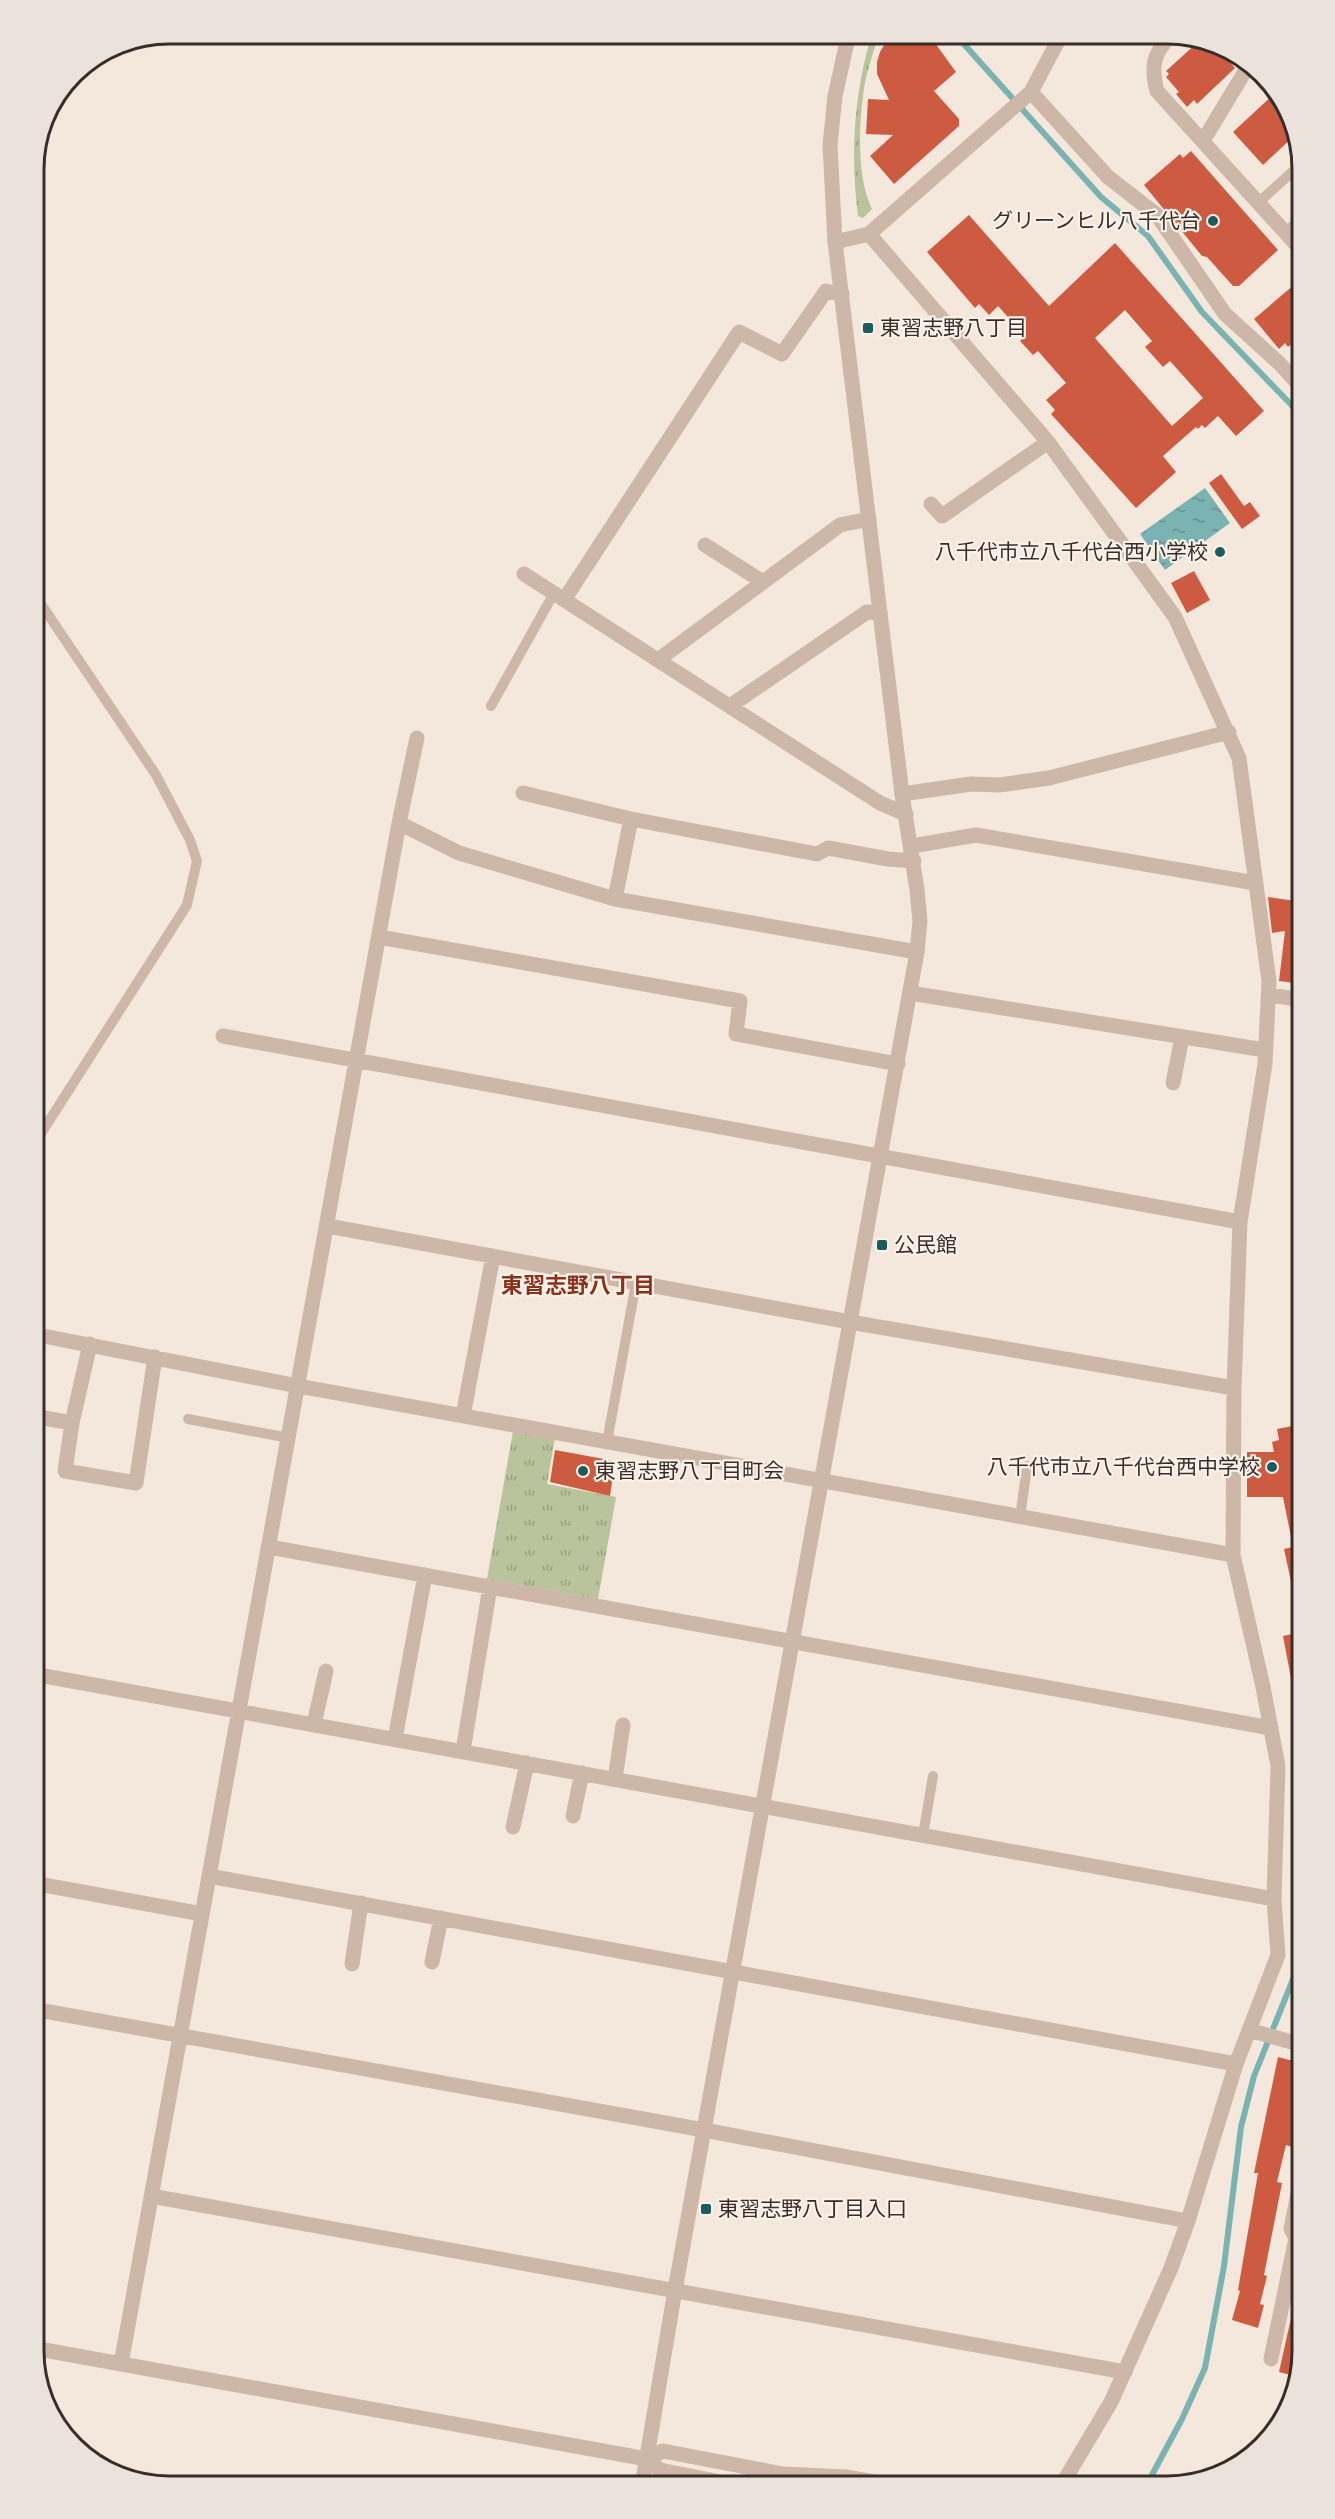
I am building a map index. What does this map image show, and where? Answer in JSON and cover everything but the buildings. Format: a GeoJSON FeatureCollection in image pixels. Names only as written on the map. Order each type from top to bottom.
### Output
{"type":"FeatureCollection","features":[{"type":"Feature","properties":{"kind":"street"},"geometry":{"type":"LineString","coordinates":[[644,2475],[762,1806],[823,1481],[879,1156],[898,1064],[920,921],[913,854],[902,794],[835,242],[830,145],[835,96],[847,44]]}},
{"type":"Feature","properties":{"kind":"street"},"geometry":{"type":"LineString","coordinates":[[835,242],[869,234],[1022,100],[1056,56],[1058,44]]}},
{"type":"Feature","properties":{"kind":"street"},"geometry":{"type":"LineString","coordinates":[[1164,44],[1156,55],[1152,72],[1157,90],[1292,239]]}},
{"type":"Feature","properties":{"kind":"street"},"geometry":{"type":"LineString","coordinates":[[1203,141],[1245,71]]}},
{"type":"Feature","properties":{"kind":"street"},"geometry":{"type":"LineString","coordinates":[[1022,100],[1089,152],[1108,177],[1157,215],[1225,314],[1292,377]]}},
{"type":"Feature","properties":{"kind":"street"},"geometry":{"type":"LineString","coordinates":[[869,234],[1048,442],[1174,617],[1229,732],[1239,758],[1255,883],[1262,916],[1270,995],[1265,1050],[1240,1222],[1234,1388],[1233,1555],[1278,1766],[1274,1899],[1278,1955],[1254,2031],[1236,2064],[1188,2221],[1171,2268],[1111,2402],[1067,2476]]}},
{"type":"Feature","properties":{"kind":"street"},"geometry":{"type":"LineString","coordinates":[[559,596],[739,332],[782,354],[826,291],[842,294]]}},
{"type":"Feature","properties":{"kind":"street"},"geometry":{"type":"LineString","coordinates":[[931,504],[942,516],[1048,442]]}},
{"type":"Feature","properties":{"kind":"street"},"geometry":{"type":"LineString","coordinates":[[658,660],[840,525],[869,519]]}},
{"type":"Feature","properties":{"kind":"street"},"geometry":{"type":"LineString","coordinates":[[705,545],[763,582]]}},
{"type":"Feature","properties":{"kind":"street"},"geometry":{"type":"LineString","coordinates":[[524,574],[880,803],[906,814]]}},
{"type":"Feature","properties":{"kind":"street"},"geometry":{"type":"LineString","coordinates":[[730,706],[867,612],[880,613]]}},
{"type":"Feature","properties":{"kind":"street"},"geometry":{"type":"LineString","coordinates":[[902,794],[971,784],[999,785],[1049,778],[1229,732]]}},
{"type":"Feature","properties":{"kind":"street"},"geometry":{"type":"LineString","coordinates":[[120,2364],[358,1061],[399,823],[417,738]]}},
{"type":"Feature","properties":{"kind":"street"},"geometry":{"type":"LineString","coordinates":[[524,793],[631,819],[817,854],[828,848],[888,859],[976,835],[1255,883]]}},
{"type":"Feature","properties":{"kind":"street"},"geometry":{"type":"LineString","coordinates":[[615,899],[631,819]]}},
{"type":"Feature","properties":{"kind":"street"},"geometry":{"type":"LineString","coordinates":[[399,823],[459,853],[615,899],[917,952]]}},
{"type":"Feature","properties":{"kind":"street"},"geometry":{"type":"LineString","coordinates":[[380,937],[740,1001],[736,1034],[898,1064]]}},
{"type":"Feature","properties":{"kind":"street"},"geometry":{"type":"LineString","coordinates":[[910,993],[1265,1050]]}},
{"type":"Feature","properties":{"kind":"street"},"geometry":{"type":"LineString","coordinates":[[1270,995],[1292,998]]}},
{"type":"Feature","properties":{"kind":"street"},"geometry":{"type":"LineString","coordinates":[[222,1036],[1240,1222]]}},
{"type":"Feature","properties":{"kind":"street"},"geometry":{"type":"LineString","coordinates":[[1173,1083],[1182,1037]]}},
{"type":"Feature","properties":{"kind":"street"},"geometry":{"type":"LineString","coordinates":[[328,1226],[850,1322],[1234,1388]]}},
{"type":"Feature","properties":{"kind":"street"},"geometry":{"type":"LineString","coordinates":[[463,1416],[493,1256]]}},
{"type":"Feature","properties":{"kind":"street"},"geometry":{"type":"LineString","coordinates":[[44,1336],[298,1386],[1233,1555]]}},
{"type":"Feature","properties":{"kind":"street"},"geometry":{"type":"LineString","coordinates":[[90,1344],[72,1423],[65,1471],[136,1483],[155,1357]]}},
{"type":"Feature","properties":{"kind":"street"},"geometry":{"type":"LineString","coordinates":[[44,1418],[72,1423]]}},
{"type":"Feature","properties":{"kind":"street"},"geometry":{"type":"LineString","coordinates":[[269,1546],[1271,1728]]}},
{"type":"Feature","properties":{"kind":"street"},"geometry":{"type":"LineString","coordinates":[[395,1739],[425,1575]]}},
{"type":"Feature","properties":{"kind":"street"},"geometry":{"type":"LineString","coordinates":[[463,1751],[490,1587]]}},
{"type":"Feature","properties":{"kind":"street"},"geometry":{"type":"LineString","coordinates":[[314,1724],[326,1671]]}},
{"type":"Feature","properties":{"kind":"street"},"geometry":{"type":"LineString","coordinates":[[44,1676],[1274,1899]]}},
{"type":"Feature","properties":{"kind":"street"},"geometry":{"type":"LineString","coordinates":[[615,1779],[623,1725]]}},
{"type":"Feature","properties":{"kind":"street"},"geometry":{"type":"LineString","coordinates":[[513,1827],[527,1763]]}},
{"type":"Feature","properties":{"kind":"street"},"geometry":{"type":"LineString","coordinates":[[573,1816],[582,1773]]}},
{"type":"Feature","properties":{"kind":"street"},"geometry":{"type":"LineString","coordinates":[[209,1876],[1236,2064]]}},
{"type":"Feature","properties":{"kind":"street"},"geometry":{"type":"LineString","coordinates":[[44,1885],[202,1914]]}},
{"type":"Feature","properties":{"kind":"street"},"geometry":{"type":"LineString","coordinates":[[352,1964],[361,1903]]}},
{"type":"Feature","properties":{"kind":"street"},"geometry":{"type":"LineString","coordinates":[[432,1962],[441,1918]]}},
{"type":"Feature","properties":{"kind":"street"},"geometry":{"type":"LineString","coordinates":[[44,2011],[704,2130],[1188,2221]]}},
{"type":"Feature","properties":{"kind":"street"},"geometry":{"type":"LineString","coordinates":[[1254,2031],[1292,2042]]}},
{"type":"Feature","properties":{"kind":"street"},"geometry":{"type":"LineString","coordinates":[[151,2196],[1125,2372]]}},
{"type":"Feature","properties":{"kind":"street"},"geometry":{"type":"LineString","coordinates":[[1271,2358],[1292,2268]]}},
{"type":"Feature","properties":{"kind":"street"},"geometry":{"type":"LineString","coordinates":[[44,2350],[646,2459],[660,2470],[688,2476]]}},
{"type":"Feature","properties":{"kind":"street"},"geometry":{"type":"LineString","coordinates":[[646,2459],[663,2451],[783,2474],[818,2476]]}},
{"type":"Feature","properties":{"kind":"lane"},"geometry":{"type":"LineString","coordinates":[[1258,202],[1292,172]]}},
{"type":"Feature","properties":{"kind":"lane"},"geometry":{"type":"LineString","coordinates":[[1286,232],[1292,226]]}},
{"type":"Feature","properties":{"kind":"lane"},"geometry":{"type":"LineString","coordinates":[[491,706],[559,596]]}},
{"type":"Feature","properties":{"kind":"lane"},"geometry":{"type":"LineString","coordinates":[[44,608],[156,775],[190,840],[197,861],[187,905],[44,1129]]}},
{"type":"Feature","properties":{"kind":"lane"},"geometry":{"type":"LineString","coordinates":[[607,1442],[636,1283]]}},
{"type":"Feature","properties":{"kind":"lane"},"geometry":{"type":"LineString","coordinates":[[188,1419],[289,1438]]}},
{"type":"Feature","properties":{"kind":"lane"},"geometry":{"type":"LineString","coordinates":[[1020,1518],[1027,1466]]}},
{"type":"Feature","properties":{"kind":"lane"},"geometry":{"type":"LineString","coordinates":[[923,1835],[933,1776]]}},
{"type":"Feature","properties":{"kind":"green space"},"geometry":{"type":"Polygon","coordinates":[[[869,44],[876,44],[864,88],[861,117],[861,166],[872,209],[863,218],[858,216],[854,146],[861,78],[869,44]]]}},
{"type":"Feature","properties":{"kind":"green space"},"geometry":{"type":"Polygon","coordinates":[[[513,1431],[555,1438],[547,1484],[616,1497],[598,1599],[487,1579],[513,1431]]]}},
{"type":"Feature","properties":{"kind":"water"},"geometry":{"type":"Polygon","coordinates":[[[1205,488],[1230,523],[1165,570],[1140,534],[1205,488]]]}},
{"type":"Feature","properties":{"kind":"waterway"},"geometry":{"type":"LineString","coordinates":[[964,44],[1101,197],[1148,236],[1202,312],[1292,406]]}},
{"type":"Feature","properties":{"kind":"waterway"},"geometry":{"type":"LineString","coordinates":[[1151,2476],[1182,2419],[1205,2368],[1224,2266],[1241,2127],[1254,2076],[1292,1982]]}},
{"type":"Feature","properties":{"kind":"place","name":"グリーンヒル八千代台"},"geometry":{"type":"Point","coordinates":[1213,221]}},
{"type":"Feature","properties":{"kind":"place","name":"東習志野八丁目"},"geometry":{"type":"Point","coordinates":[868,328]}},
{"type":"Feature","properties":{"kind":"place","name":"八千代市立八千代台西小学校"},"geometry":{"type":"Point","coordinates":[1220,552]}},
{"type":"Feature","properties":{"kind":"place","name":"公民館"},"geometry":{"type":"Point","coordinates":[882,1245]}},
{"type":"Feature","properties":{"kind":"place","name":"八千代市立八千代台西中学校"},"geometry":{"type":"Point","coordinates":[1272,1467]}},
{"type":"Feature","properties":{"kind":"place","name":"東習志野八丁目町会"},"geometry":{"type":"Point","coordinates":[583,1471]}},
{"type":"Feature","properties":{"kind":"place","name":"東習志野八丁目入口"},"geometry":{"type":"Point","coordinates":[706,2209]}},
{"type":"Feature","properties":{"kind":"district","name":"東習志野八丁目"},"geometry":{"type":"Point","coordinates":[578,1285]}}]}
